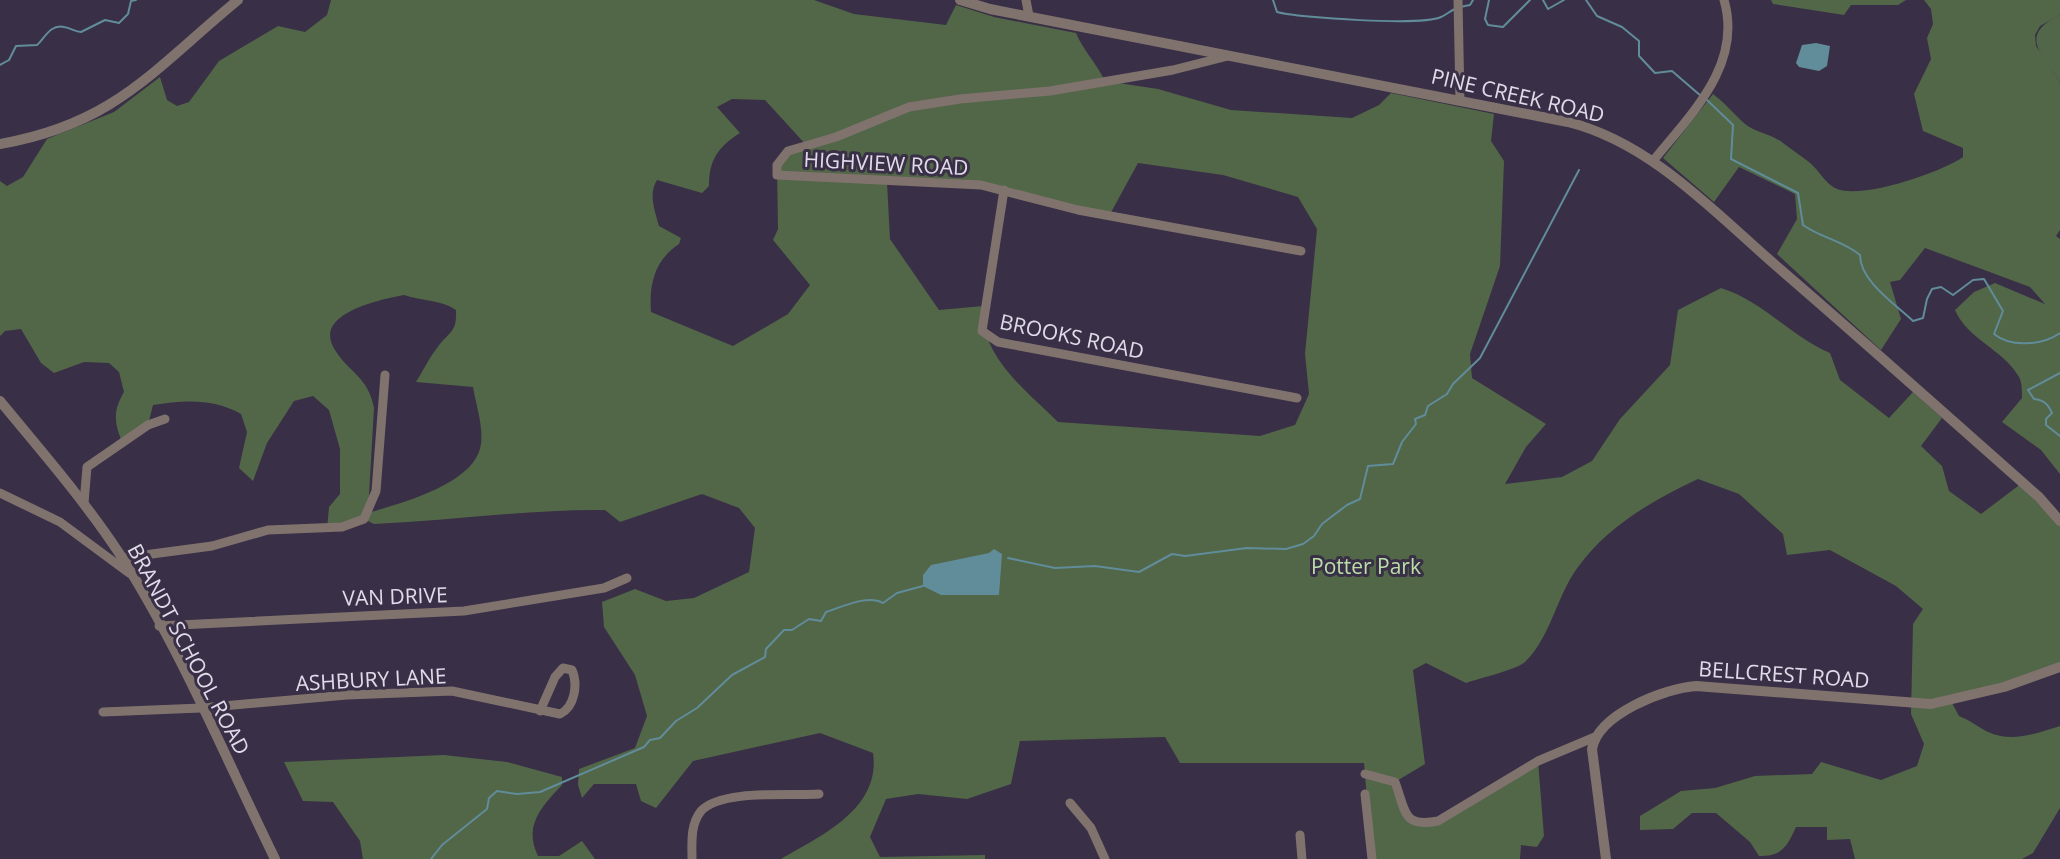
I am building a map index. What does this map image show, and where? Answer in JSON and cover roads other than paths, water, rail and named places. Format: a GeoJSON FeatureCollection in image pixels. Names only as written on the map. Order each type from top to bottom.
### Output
{"type":"FeatureCollection","features":[{"type":"Feature","properties":{"kind":"street"},"geometry":{"type":"LineString","coordinates":[[0,144],[25,140],[77,122],[123,99],[238,0]]}},
{"type":"Feature","properties":{"kind":"street","name":"PINE CREEK ROAD"},"geometry":{"type":"LineString","coordinates":[[960,0],[1583,126],[1609,135],[1653,161],[1861,339],[2039,497],[2060,521]]}},
{"type":"Feature","properties":{"kind":"street"},"geometry":{"type":"LineString","coordinates":[[1026,0],[1029,16]]}},
{"type":"Feature","properties":{"kind":"street"},"geometry":{"type":"LineString","coordinates":[[1458,0],[1460,101]]}},
{"type":"Feature","properties":{"kind":"street"},"geometry":{"type":"LineString","coordinates":[[1653,161],[1717,76],[1729,38],[1724,0]]}},
{"type":"Feature","properties":{"kind":"street","name":"HIGHVIEW ROAD"},"geometry":{"type":"LineString","coordinates":[[1230,56],[1173,70],[1050,91],[960,99],[909,107],[836,137],[788,151],[777,165],[777,175],[962,184],[1004,190],[1077,210],[1301,251]]}},
{"type":"Feature","properties":{"kind":"street","name":"BROOKS ROAD"},"geometry":{"type":"LineString","coordinates":[[1004,190],[984,306],[982,331],[988,338],[1297,398]]}},
{"type":"Feature","properties":{"kind":"street"},"geometry":{"type":"LineString","coordinates":[[122,558],[212,546],[268,530],[342,527],[364,519],[376,491],[385,376]]}},
{"type":"Feature","properties":{"kind":"street","name":"BRANDT SCHOOL ROAD"},"geometry":{"type":"LineString","coordinates":[[0,401],[84,503],[122,558],[201,708],[275,859]]}},
{"type":"Feature","properties":{"kind":"street"},"geometry":{"type":"LineString","coordinates":[[84,503],[87,467],[141,430],[165,419]]}},
{"type":"Feature","properties":{"kind":"street"},"geometry":{"type":"LineString","coordinates":[[0,493],[60,522],[131,574]]}},
{"type":"Feature","properties":{"kind":"street","name":"VAN DRIVE"},"geometry":{"type":"LineString","coordinates":[[159,626],[464,611],[604,589],[627,578]]}},
{"type":"Feature","properties":{"kind":"street","name":"ASHBURY LANE"},"geometry":{"type":"LineString","coordinates":[[103,712],[201,708],[346,695],[452,691],[540,711],[560,714],[572,704],[575,676],[568,667],[555,677],[540,711]]}},
{"type":"Feature","properties":{"kind":"street","name":"BELLCREST ROAD"},"geometry":{"type":"LineString","coordinates":[[1595,737],[1627,711],[1678,688],[1702,686],[1931,704],[2004,687],[2060,667]]}},
{"type":"Feature","properties":{"kind":"street"},"geometry":{"type":"LineString","coordinates":[[1365,774],[1395,782],[1405,813],[1411,821],[1419,824],[1438,821],[1538,761],[1595,737],[1593,757],[1606,859]]}},
{"type":"Feature","properties":{"kind":"street"},"geometry":{"type":"LineString","coordinates":[[692,859],[692,836],[696,820],[701,812],[715,802],[733,797],[819,794]]}},
{"type":"Feature","properties":{"kind":"street"},"geometry":{"type":"LineString","coordinates":[[1365,794],[1372,859]]}},
{"type":"Feature","properties":{"kind":"street"},"geometry":{"type":"LineString","coordinates":[[1070,803],[1091,828],[1105,859]]}},
{"type":"Feature","properties":{"kind":"street"},"geometry":{"type":"LineString","coordinates":[[1300,835],[1302,859]]}},
{"type":"Feature","properties":{"kind":"water"},"geometry":{"type":"Polygon","coordinates":[[[1816,43],[1830,46],[1827,66],[1819,71],[1799,67],[1796,63],[1802,45],[1816,43]]]}},
{"type":"Feature","properties":{"kind":"water"},"geometry":{"type":"Polygon","coordinates":[[[994,549],[1002,554],[999,595],[941,595],[923,586],[923,575],[931,565],[989,553],[994,549]]]}},
{"type":"Feature","properties":{"kind":"waterway"},"geometry":{"type":"LineString","coordinates":[[0,65],[9,60],[16,46],[37,45],[55,28],[64,27],[81,32],[105,20],[119,23],[128,14],[131,1],[136,0]]}},
{"type":"Feature","properties":{"kind":"waterway"},"geometry":{"type":"LineString","coordinates":[[1273,0],[1277,12],[1360,20],[1429,20],[1455,9]]}},
{"type":"Feature","properties":{"kind":"waterway"},"geometry":{"type":"LineString","coordinates":[[1460,7],[1470,5],[1473,0]]}},
{"type":"Feature","properties":{"kind":"waterway"},"geometry":{"type":"LineString","coordinates":[[1489,0],[1485,19],[1488,25],[1503,27],[1530,0]]}},
{"type":"Feature","properties":{"kind":"waterway"},"geometry":{"type":"LineString","coordinates":[[1543,0],[1548,9],[1564,0]]}},
{"type":"Feature","properties":{"kind":"waterway"},"geometry":{"type":"LineString","coordinates":[[1586,0],[1597,16],[1622,27],[1639,41],[1639,56],[1655,73],[1672,71],[1701,96]]}},
{"type":"Feature","properties":{"kind":"waterway"},"geometry":{"type":"LineString","coordinates":[[1706,99],[1733,125],[1731,159],[1798,193],[1803,225],[1860,255],[1862,265],[1872,283],[1913,321],[1923,318],[1932,289],[1941,287],[1953,295],[1973,280],[1984,279],[2003,311],[1994,334],[2009,341],[2027,343],[2045,340],[2060,333]]}},
{"type":"Feature","properties":{"kind":"waterway"},"geometry":{"type":"LineString","coordinates":[[1008,558],[1055,568],[1095,566],[1139,572],[1172,554],[1185,556],[1247,548],[1286,549],[1303,544],[1314,536],[1322,524],[1347,505],[1360,499],[1368,466],[1393,464],[1402,442],[1416,424],[1415,419],[1425,415],[1428,406],[1447,394],[1453,384],[1480,358],[1579,170]]}},
{"type":"Feature","properties":{"kind":"waterway"},"geometry":{"type":"LineString","coordinates":[[2060,373],[2028,390],[2034,399],[2043,401],[2049,407],[2052,413],[2046,419],[2046,425],[2060,436]]}},
{"type":"Feature","properties":{"kind":"waterway"},"geometry":{"type":"LineString","coordinates":[[431,859],[442,845],[487,809],[489,798],[497,791],[517,794],[540,792],[644,747],[650,740],[660,738],[676,721],[697,708],[732,675],[765,657],[766,649],[784,630],[792,630],[809,619],[821,621],[826,612],[847,605],[870,600],[883,603],[897,593],[923,586]]}},
{"type":"Feature","properties":{"kind":"park label","name":"Potter Park"},"geometry":{"type":"Point","coordinates":[1366,566]}}]}
